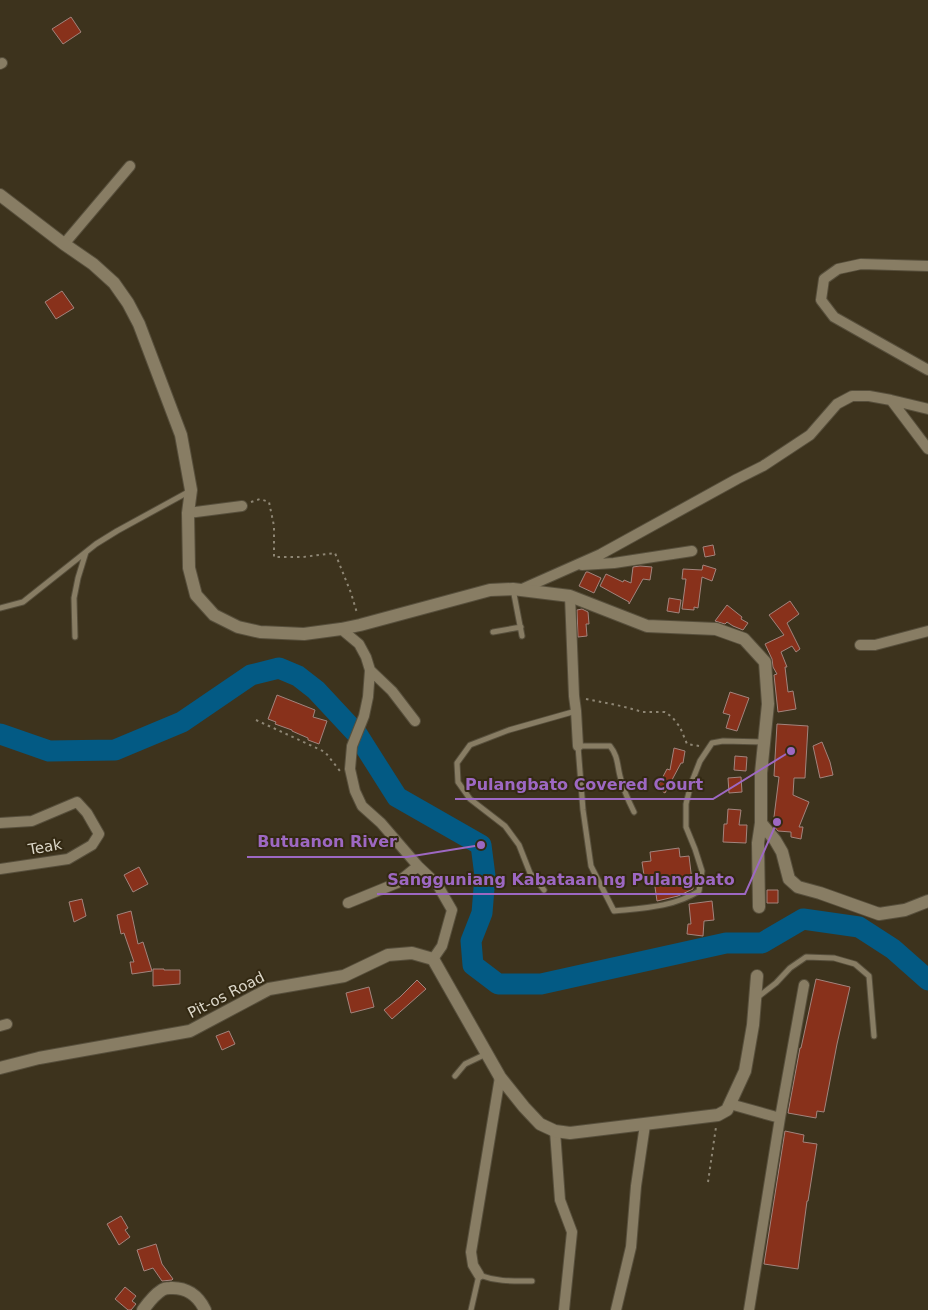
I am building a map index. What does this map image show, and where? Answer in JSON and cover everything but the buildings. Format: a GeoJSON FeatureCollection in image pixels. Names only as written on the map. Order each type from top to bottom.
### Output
{"type":"FeatureCollection","features":[{"type":"Feature","properties":{"kind":"street"},"geometry":{"type":"LineString","coordinates":[[64,244],[130,166]]}},
{"type":"Feature","properties":{"kind":"street"},"geometry":{"type":"LineString","coordinates":[[0,195],[93,264],[114,283],[128,303],[181,435],[191,490],[188,513],[189,568],[196,595],[214,615],[238,627],[260,632],[304,634],[360,625],[490,590],[518,589],[570,596],[647,626],[716,629],[744,639],[765,662],[768,704],[761,773],[761,823],[758,843],[759,907]]}},
{"type":"Feature","properties":{"kind":"street"},"geometry":{"type":"LineString","coordinates":[[928,266],[861,264],[838,269],[824,279],[821,300],[834,318],[928,370]]}},
{"type":"Feature","properties":{"kind":"street"},"geometry":{"type":"LineString","coordinates":[[518,589],[601,554],[763,466],[810,435],[837,404],[852,396],[869,396],[928,409]]}},
{"type":"Feature","properties":{"kind":"street"},"geometry":{"type":"LineString","coordinates":[[891,400],[928,449]]}},
{"type":"Feature","properties":{"kind":"street"},"geometry":{"type":"LineString","coordinates":[[188,513],[242,506]]}},
{"type":"Feature","properties":{"kind":"street"},"geometry":{"type":"LineString","coordinates":[[576,565],[614,563],[692,551]]}},
{"type":"Feature","properties":{"kind":"street"},"geometry":{"type":"LineString","coordinates":[[570,596],[578,746]]}},
{"type":"Feature","properties":{"kind":"street"},"geometry":{"type":"LineString","coordinates":[[341,629],[359,644],[370,670],[368,697],[364,716],[352,746],[350,769],[355,791],[362,806],[381,823],[418,866],[437,884],[452,910],[442,946],[433,959],[500,1077],[540,1124],[555,1131],[570,1133],[718,1115],[727,1110],[745,1071],[755,1004],[757,976]]}},
{"type":"Feature","properties":{"kind":"street"},"geometry":{"type":"LineString","coordinates":[[860,645],[875,644],[928,631]]}},
{"type":"Feature","properties":{"kind":"street"},"geometry":{"type":"LineString","coordinates":[[370,670],[392,691],[415,721]]}},
{"type":"Feature","properties":{"kind":"street","name":"Teak"},"geometry":{"type":"LineString","coordinates":[[0,869],[68,859],[92,845],[99,834],[88,813],[77,802],[32,821],[2,822]]}},
{"type":"Feature","properties":{"kind":"street"},"geometry":{"type":"LineString","coordinates":[[761,823],[782,852],[789,879],[798,887],[879,914],[905,910],[928,901]]}},
{"type":"Feature","properties":{"kind":"street"},"geometry":{"type":"LineString","coordinates":[[348,903],[397,883],[418,866]]}},
{"type":"Feature","properties":{"kind":"street","name":"Pit-os Road"},"geometry":{"type":"LineString","coordinates":[[0,1068],[39,1058],[190,1031],[269,989],[344,976],[388,955],[412,953],[433,959]]}},
{"type":"Feature","properties":{"kind":"street"},"geometry":{"type":"LineString","coordinates":[[749,1310],[804,985]]}},
{"type":"Feature","properties":{"kind":"street"},"geometry":{"type":"LineString","coordinates":[[480,1275],[473,1265],[470,1252],[500,1077]]}},
{"type":"Feature","properties":{"kind":"street"},"geometry":{"type":"LineString","coordinates":[[730,1104],[780,1118]]}},
{"type":"Feature","properties":{"kind":"street"},"geometry":{"type":"LineString","coordinates":[[616,1310],[630,1247],[645,1125]]}},
{"type":"Feature","properties":{"kind":"street"},"geometry":{"type":"LineString","coordinates":[[555,1131],[560,1200],[572,1232],[564,1310]]}},
{"type":"Feature","properties":{"kind":"street"},"geometry":{"type":"LineString","coordinates":[[142,1310],[150,1300],[164,1289],[179,1287],[193,1293],[202,1303],[205,1310]]}},
{"type":"Feature","properties":{"kind":"lane"},"geometry":{"type":"LineString","coordinates":[[0,608],[23,602],[86,551],[117,531],[191,490]]}},
{"type":"Feature","properties":{"kind":"lane"},"geometry":{"type":"LineString","coordinates":[[75,637],[74,598],[86,551]]}},
{"type":"Feature","properties":{"kind":"lane"},"geometry":{"type":"LineString","coordinates":[[518,589],[522,636]]}},
{"type":"Feature","properties":{"kind":"lane"},"geometry":{"type":"LineString","coordinates":[[492,632],[520,627]]}},
{"type":"Feature","properties":{"kind":"lane"},"geometry":{"type":"LineString","coordinates":[[544,890],[530,873],[519,845],[505,826],[470,800],[458,782],[457,763],[470,745],[510,730],[576,710]]}},
{"type":"Feature","properties":{"kind":"lane"},"geometry":{"type":"LineString","coordinates":[[634,812],[626,796],[616,754],[610,746],[578,746],[583,810],[591,866],[614,912],[663,906],[688,898],[699,892],[702,871],[686,827],[686,804],[700,761],[712,743],[723,741],[764,742]]}},
{"type":"Feature","properties":{"kind":"lane"},"geometry":{"type":"LineString","coordinates":[[755,1004],[759,996],[776,983],[790,968],[806,957],[834,958],[855,964],[869,976],[874,1036]]}},
{"type":"Feature","properties":{"kind":"lane"},"geometry":{"type":"LineString","coordinates":[[455,1076],[465,1064],[487,1054]]}},
{"type":"Feature","properties":{"kind":"lane"},"geometry":{"type":"LineString","coordinates":[[470,1310],[480,1275],[489,1279],[507,1282],[532,1281]]}},
{"type":"Feature","properties":{"kind":"path"},"geometry":{"type":"LineString","coordinates":[[242,506],[260,499],[269,502],[274,526],[274,557],[303,557],[335,553],[351,593],[360,625]]}},
{"type":"Feature","properties":{"kind":"path"},"geometry":{"type":"LineString","coordinates":[[574,696],[643,712],[664,712],[672,716],[680,727],[687,744],[709,747]]}},
{"type":"Feature","properties":{"kind":"path"},"geometry":{"type":"LineString","coordinates":[[256,720],[325,752],[343,775]]}},
{"type":"Feature","properties":{"kind":"path"},"geometry":{"type":"LineString","coordinates":[[708,1182],[718,1115]]}},
{"type":"Feature","properties":{"kind":"waterway"},"geometry":{"type":"LineString","coordinates":[[0,734],[49,751],[115,750],[182,722],[251,675],[279,668],[298,676],[316,690],[357,734],[397,797],[481,845],[485,876],[482,913],[471,941],[473,965],[498,984],[541,984],[726,943],[762,943],[803,919],[859,927],[893,949],[928,980]]}},
{"type":"Feature","properties":{"kind":"place","name":"Pulangbato Covered Court"},"geometry":{"type":"Point","coordinates":[791,751]}},
{"type":"Feature","properties":{"kind":"place","name":"Sangguniang Kabataan ng Pulangbato"},"geometry":{"type":"Point","coordinates":[777,822]}},
{"type":"Feature","properties":{"kind":"place","name":"Butuanon River"},"geometry":{"type":"Point","coordinates":[481,845]}}]}
